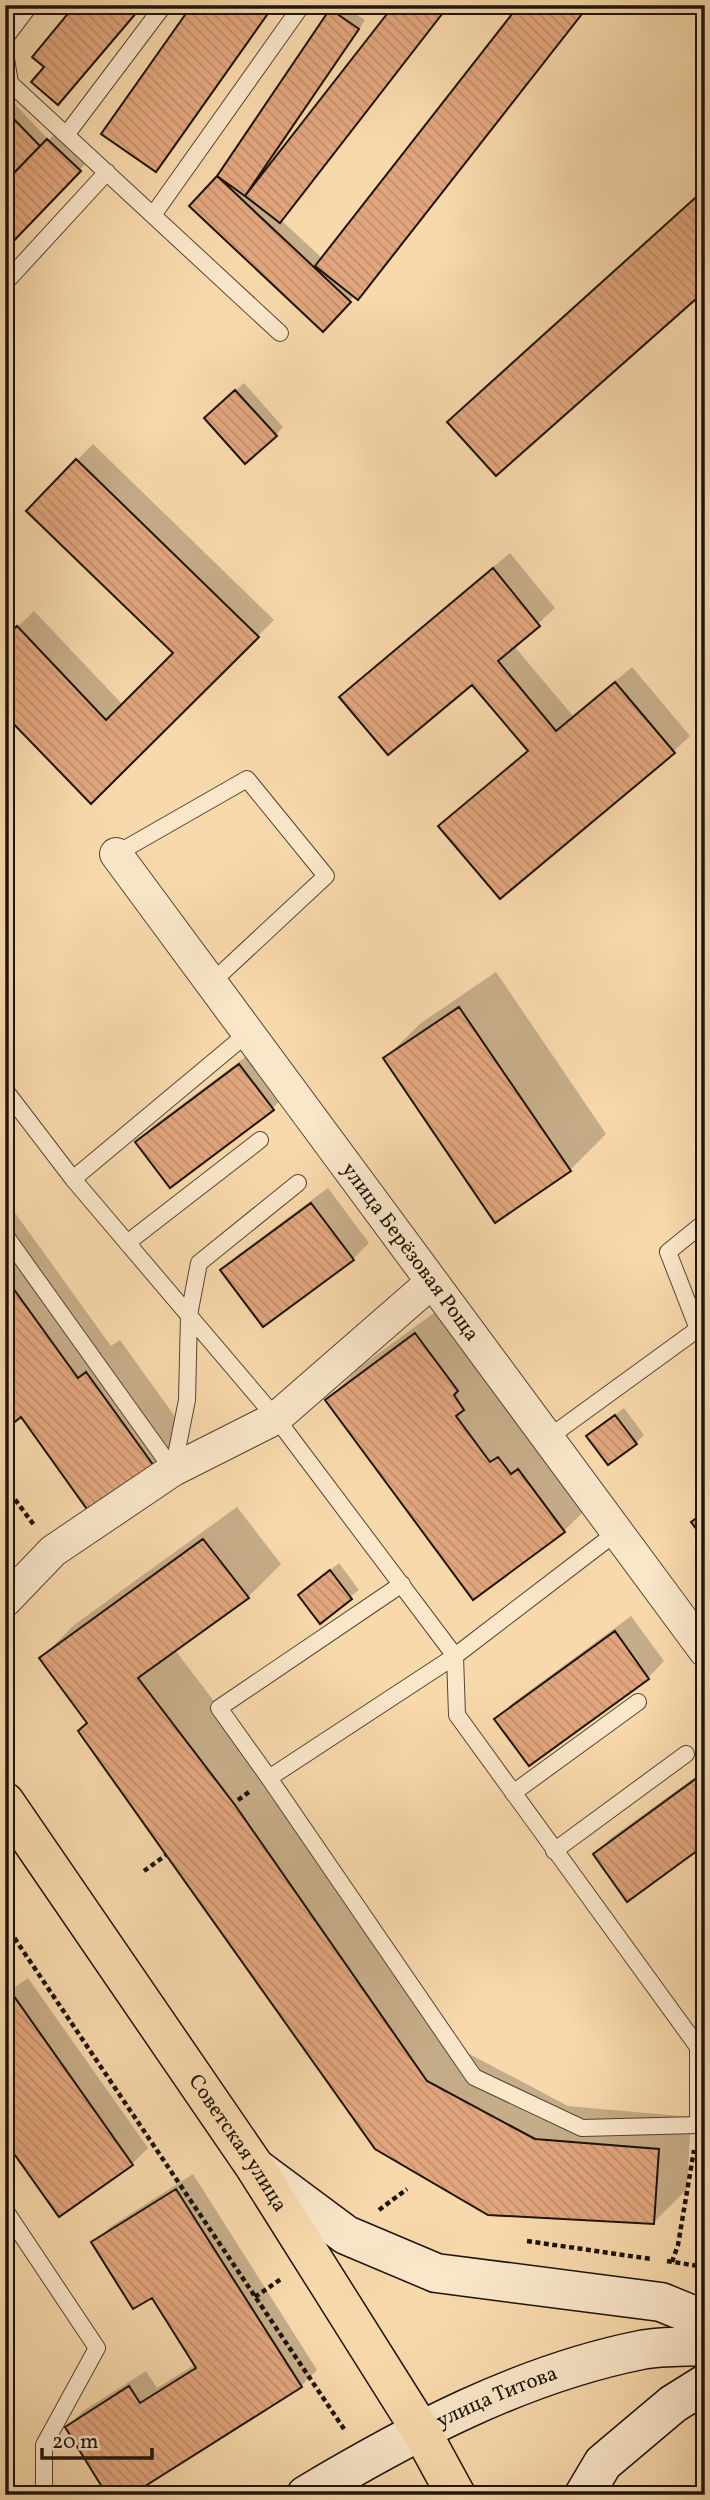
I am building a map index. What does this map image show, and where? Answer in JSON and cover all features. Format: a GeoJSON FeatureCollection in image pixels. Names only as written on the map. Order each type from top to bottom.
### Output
{"type":"FeatureCollection","features":[{"type":"Feature","properties":{"kind":"main road","name":"Советская улица"},"geometry":{"type":"LineString","coordinates":[[5,1802],[255,2167],[287,2222],[420,2430],[456,2495]]}},
{"type":"Feature","properties":{"kind":"main road"},"geometry":{"type":"LineString","coordinates":[[255,2167],[346,2235],[436,2273],[662,2302],[705,2320]]}},
{"type":"Feature","properties":{"kind":"main road","name":"улица Титова"},"geometry":{"type":"LineString","coordinates":[[306,2495],[420,2430],[549,2374],[643,2350],[705,2346]]}},
{"type":"Feature","properties":{"kind":"main road"},"geometry":{"type":"LineString","coordinates":[[584,2495],[603,2463],[673,2404],[705,2384]]}},
{"type":"Feature","properties":{"kind":"street","name":"улица Берёзовая Роща"},"geometry":{"type":"LineString","coordinates":[[116,854],[705,1651]]}},
{"type":"Feature","properties":{"kind":"street"},"geometry":{"type":"LineString","coordinates":[[5,1601],[53,1551],[173,1471],[276,1418],[432,1282]]}},
{"type":"Feature","properties":{"kind":"lane"},"geometry":{"type":"LineString","coordinates":[[5,38],[30,5]]}},
{"type":"Feature","properties":{"kind":"lane"},"geometry":{"type":"LineString","coordinates":[[66,135],[164,5]]}},
{"type":"Feature","properties":{"kind":"lane"},"geometry":{"type":"LineString","coordinates":[[153,215],[302,5]]}},
{"type":"Feature","properties":{"kind":"lane"},"geometry":{"type":"LineString","coordinates":[[5,53],[10,83],[279,333]]}},
{"type":"Feature","properties":{"kind":"lane"},"geometry":{"type":"LineString","coordinates":[[5,283],[107,172]]}},
{"type":"Feature","properties":{"kind":"lane"},"geometry":{"type":"LineString","coordinates":[[116,854],[247,779],[326,876],[211,983]]}},
{"type":"Feature","properties":{"kind":"lane"},"geometry":{"type":"LineString","coordinates":[[73,1178],[248,1033]]}},
{"type":"Feature","properties":{"kind":"lane"},"geometry":{"type":"LineString","coordinates":[[5,1090],[73,1178],[276,1418],[402,1584],[454,1656],[457,1715],[698,2047],[698,2125],[582,2128],[474,2077],[269,1777],[219,1709],[402,1584]]}},
{"type":"Feature","properties":{"kind":"lane"},"geometry":{"type":"LineString","coordinates":[[127,1242],[260,1140]]}},
{"type":"Feature","properties":{"kind":"lane"},"geometry":{"type":"LineString","coordinates":[[173,1471],[187,1400],[189,1315],[198,1263],[298,1184]]}},
{"type":"Feature","properties":{"kind":"lane"},"geometry":{"type":"LineString","coordinates":[[548,1438],[701,1335],[668,1252],[705,1223]]}},
{"type":"Feature","properties":{"kind":"lane"},"geometry":{"type":"LineString","coordinates":[[5,1235],[173,1471]]}},
{"type":"Feature","properties":{"kind":"lane"},"geometry":{"type":"LineString","coordinates":[[269,1777],[454,1656],[617,1532]]}},
{"type":"Feature","properties":{"kind":"lane"},"geometry":{"type":"LineString","coordinates":[[513,1793],[638,1702]]}},
{"type":"Feature","properties":{"kind":"lane"},"geometry":{"type":"LineString","coordinates":[[554,1851],[686,1754]]}},
{"type":"Feature","properties":{"kind":"lane"},"geometry":{"type":"LineString","coordinates":[[5,2210],[97,2348],[44,2445],[44,2495]]}},
{"type":"Feature","properties":{"kind":"path"},"geometry":{"type":"LineString","coordinates":[[5,1486],[53,1551]]}},
{"type":"Feature","properties":{"kind":"path"},"geometry":{"type":"LineString","coordinates":[[144,1871],[166,1855]]}},
{"type":"Feature","properties":{"kind":"path"},"geometry":{"type":"LineString","coordinates":[[5,1924],[365,2460]]}},
{"type":"Feature","properties":{"kind":"path"},"geometry":{"type":"LineString","coordinates":[[5,1947],[17,1939]]}},
{"type":"Feature","properties":{"kind":"path"},"geometry":{"type":"LineString","coordinates":[[672,2262],[678,2245],[698,2125]]}},
{"type":"Feature","properties":{"kind":"path"},"geometry":{"type":"LineString","coordinates":[[527,2241],[705,2267]]}},
{"type":"Feature","properties":{"kind":"building"},"geometry":{"type":"Polygon","coordinates":[[[75,5],[143,5],[58,105],[31,82],[44,67],[32,57],[75,5]]]}},
{"type":"Feature","properties":{"kind":"building"},"geometry":{"type":"Polygon","coordinates":[[[192,5],[274,5],[156,172],[101,134],[192,5]]]}},
{"type":"Feature","properties":{"kind":"building"},"geometry":{"type":"Polygon","coordinates":[[[394,5],[449,5],[280,223],[245,196],[394,5]]]}},
{"type":"Feature","properties":{"kind":"building"},"geometry":{"type":"Polygon","coordinates":[[[519,5],[589,5],[358,300],[315,266],[519,5]]]}},
{"type":"Feature","properties":{"kind":"building"},"geometry":{"type":"Polygon","coordinates":[[[330,9],[359,29],[245,196],[217,176],[330,9]]]}},
{"type":"Feature","properties":{"kind":"building"},"geometry":{"type":"Polygon","coordinates":[[[5,110],[40,146],[14,173],[5,165],[5,110]]]}},
{"type":"Feature","properties":{"kind":"building"},"geometry":{"type":"Polygon","coordinates":[[[47,139],[81,171],[5,250],[5,182],[47,139]]]}},
{"type":"Feature","properties":{"kind":"building"},"geometry":{"type":"Polygon","coordinates":[[[217,176],[351,302],[323,332],[189,206],[217,176]]]}},
{"type":"Feature","properties":{"kind":"building"},"geometry":{"type":"Polygon","coordinates":[[[705,189],[705,291],[496,476],[447,422],[705,189]]]}},
{"type":"Feature","properties":{"kind":"building"},"geometry":{"type":"Polygon","coordinates":[[[235,390],[277,436],[245,464],[204,418],[235,390]]]}},
{"type":"Feature","properties":{"kind":"building"},"geometry":{"type":"Polygon","coordinates":[[[76,459],[259,637],[91,804],[5,715],[5,637],[17,626],[106,720],[173,653],[26,511],[76,459]]]}},
{"type":"Feature","properties":{"kind":"building"},"geometry":{"type":"Polygon","coordinates":[[[493,568],[540,626],[498,661],[556,731],[615,682],[675,753],[500,899],[438,826],[528,751],[472,685],[388,755],[339,697],[493,568]]]}},
{"type":"Feature","properties":{"kind":"building"},"geometry":{"type":"Polygon","coordinates":[[[459,1007],[571,1171],[495,1223],[383,1058],[459,1007]]]}},
{"type":"Feature","properties":{"kind":"building"},"geometry":{"type":"Polygon","coordinates":[[[239,1064],[274,1110],[170,1188],[135,1142],[239,1064]]]}},
{"type":"Feature","properties":{"kind":"building"},"geometry":{"type":"Polygon","coordinates":[[[311,1203],[354,1260],[263,1327],[220,1270],[311,1203]]]}},
{"type":"Feature","properties":{"kind":"building"},"geometry":{"type":"Polygon","coordinates":[[[5,1277],[78,1378],[86,1372],[154,1466],[89,1512],[21,1417],[11,1425],[5,1417],[5,1277]]]}},
{"type":"Feature","properties":{"kind":"building"},"geometry":{"type":"Polygon","coordinates":[[[415,1333],[458,1391],[454,1395],[464,1410],[456,1416],[490,1462],[498,1457],[511,1474],[518,1469],[565,1532],[473,1600],[325,1400],[415,1333]]]}},
{"type":"Feature","properties":{"kind":"building"},"geometry":{"type":"Polygon","coordinates":[[[615,1415],[637,1444],[608,1465],[586,1436],[615,1415]]]}},
{"type":"Feature","properties":{"kind":"building"},"geometry":{"type":"Polygon","coordinates":[[[705,1512],[705,1541],[691,1522],[705,1512]]]}},
{"type":"Feature","properties":{"kind":"building"},"geometry":{"type":"Polygon","coordinates":[[[203,1539],[249,1598],[138,1678],[235,1805],[427,2081],[535,2139],[659,2149],[654,2224],[488,2215],[375,2149],[78,1731],[87,1723],[39,1658],[203,1539]]]}},
{"type":"Feature","properties":{"kind":"building"},"geometry":{"type":"Polygon","coordinates":[[[330,1570],[352,1599],[320,1624],[298,1595],[330,1570]]]}},
{"type":"Feature","properties":{"kind":"building"},"geometry":{"type":"Polygon","coordinates":[[[615,1631],[649,1679],[529,1766],[494,1719],[615,1631]]]}},
{"type":"Feature","properties":{"kind":"building"},"geometry":{"type":"Polygon","coordinates":[[[705,1772],[705,1845],[627,1902],[593,1854],[705,1772]]]}},
{"type":"Feature","properties":{"kind":"building"},"geometry":{"type":"Polygon","coordinates":[[[11,1992],[133,2165],[59,2217],[5,2141],[5,1997],[11,1992]]]}},
{"type":"Feature","properties":{"kind":"building"},"geometry":{"type":"Polygon","coordinates":[[[176,2189],[302,2387],[131,2495],[107,2495],[65,2427],[129,2386],[140,2403],[196,2368],[152,2298],[133,2309],[91,2242],[176,2189]]]}}]}
